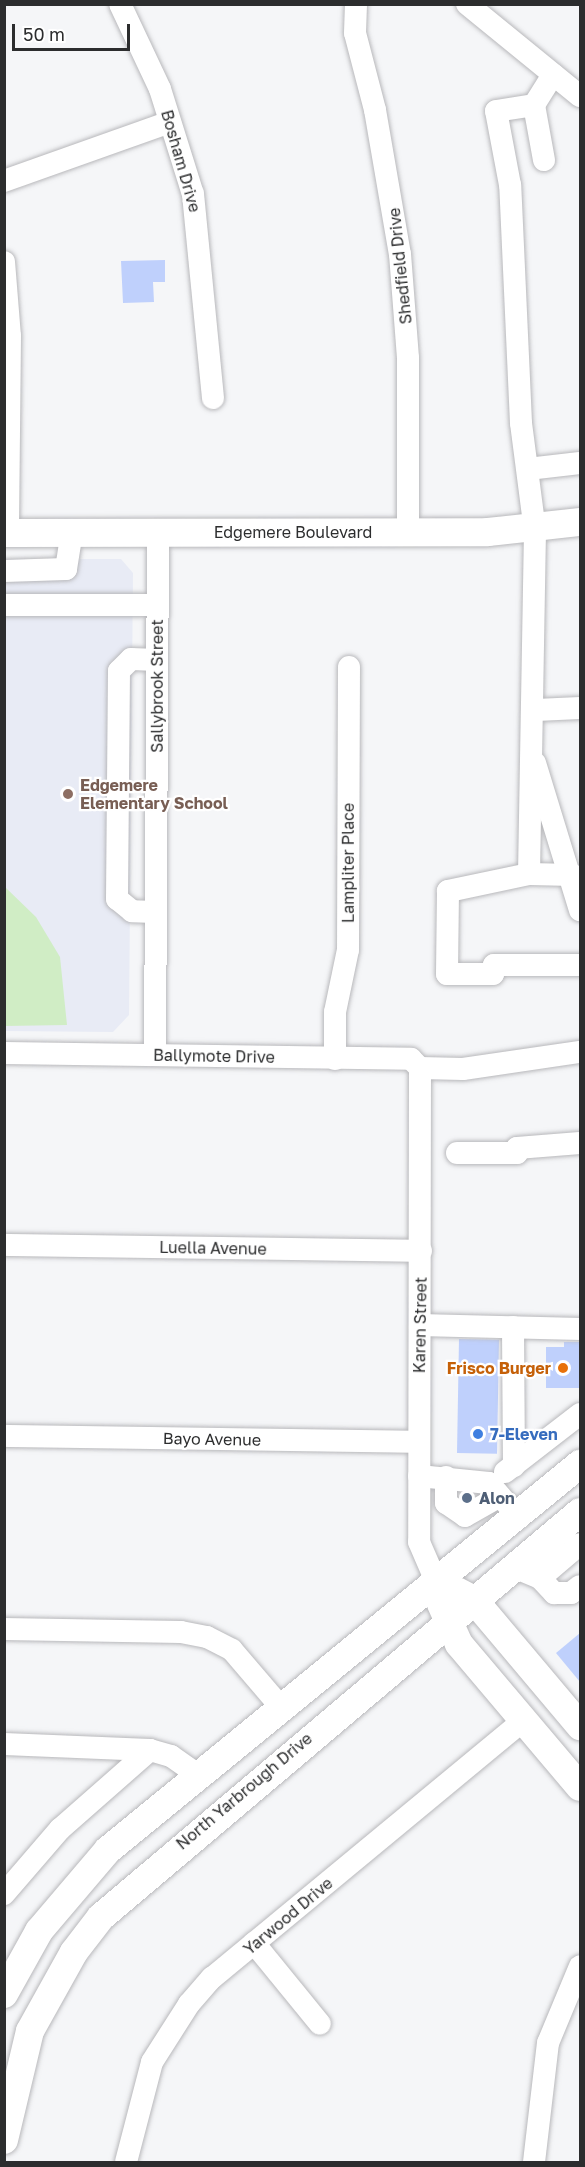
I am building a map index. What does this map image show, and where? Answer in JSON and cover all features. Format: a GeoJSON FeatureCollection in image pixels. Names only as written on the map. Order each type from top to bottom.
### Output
{"type":"FeatureCollection","features":[{"type":"Feature","properties":{"kind":"main road","name":"Edgemere Boulevard"},"geometry":{"type":"LineString","coordinates":[[6,533],[535,531],[580,522]]}},
{"type":"Feature","properties":{"kind":"main road"},"geometry":{"type":"LineString","coordinates":[[4,1994],[11,1964],[78,1882],[198,1775],[280,1706],[435,1579],[519,1518],[580,1464]]}},
{"type":"Feature","properties":{"kind":"main road","name":"North Yarbrough Drive"},"geometry":{"type":"LineString","coordinates":[[4,2139],[30,2031],[74,1952],[106,1911],[445,1622],[580,1512]]}},
{"type":"Feature","properties":{"kind":"main road"},"geometry":{"type":"LineString","coordinates":[[435,1579],[474,1600],[580,1726]]}},
{"type":"Feature","properties":{"kind":"main road"},"geometry":{"type":"LineString","coordinates":[[435,1579],[445,1622],[523,1721],[580,1787]]}},
{"type":"Feature","properties":{"kind":"main road"},"geometry":{"type":"LineString","coordinates":[[78,1882],[106,1911]]}},
{"type":"Feature","properties":{"kind":"street","name":"Bosham Drive"},"geometry":{"type":"LineString","coordinates":[[120,4],[170,122],[201,238],[213,398]]}},
{"type":"Feature","properties":{"kind":"street","name":"Shedfield Drive"},"geometry":{"type":"LineString","coordinates":[[356,4],[355,33],[375,110],[400,254],[408,358],[408,532]]}},
{"type":"Feature","properties":{"kind":"street"},"geometry":{"type":"LineString","coordinates":[[467,4],[580,96]]}},
{"type":"Feature","properties":{"kind":"street"},"geometry":{"type":"LineString","coordinates":[[544,160],[534,105],[553,74]]}},
{"type":"Feature","properties":{"kind":"street"},"geometry":{"type":"LineString","coordinates":[[529,874],[536,710],[535,531],[521,423],[510,185],[495,111],[534,105]]}},
{"type":"Feature","properties":{"kind":"street"},"geometry":{"type":"LineString","coordinates":[[4,181],[170,122]]}},
{"type":"Feature","properties":{"kind":"street"},"geometry":{"type":"LineString","coordinates":[[4,262],[10,336],[6,533]]}},
{"type":"Feature","properties":{"kind":"street"},"geometry":{"type":"LineString","coordinates":[[528,469],[580,463]]}},
{"type":"Feature","properties":{"kind":"street","name":"Sallybrook Street"},"geometry":{"type":"LineString","coordinates":[[155,1055],[158,532]]}},
{"type":"Feature","properties":{"kind":"street"},"geometry":{"type":"LineString","coordinates":[[4,572],[66,569],[72,533]]}},
{"type":"Feature","properties":{"kind":"street"},"geometry":{"type":"LineString","coordinates":[[4,605],[157,605]]}},
{"type":"Feature","properties":{"kind":"street"},"geometry":{"type":"LineString","coordinates":[[156,912],[132,910],[117,899],[119,671],[130,659],[157,660]]}},
{"type":"Feature","properties":{"kind":"street","name":"Lampliter Place"},"geometry":{"type":"LineString","coordinates":[[335,1059],[335,1012],[348,950],[349,666]]}},
{"type":"Feature","properties":{"kind":"street"},"geometry":{"type":"LineString","coordinates":[[536,710],[580,708]]}},
{"type":"Feature","properties":{"kind":"street"},"geometry":{"type":"LineString","coordinates":[[534,760],[573,875],[580,910]]}},
{"type":"Feature","properties":{"kind":"street"},"geometry":{"type":"LineString","coordinates":[[573,875],[529,874],[448,891],[447,974],[493,974],[494,965],[580,965]]}},
{"type":"Feature","properties":{"kind":"street","name":"Ballymote Drive"},"geometry":{"type":"LineString","coordinates":[[4,1053],[411,1059],[420,1068],[474,1068],[580,1052]]}},
{"type":"Feature","properties":{"kind":"street","name":"Karen Street"},"geometry":{"type":"LineString","coordinates":[[420,1068],[419,1542],[435,1579]]}},
{"type":"Feature","properties":{"kind":"street"},"geometry":{"type":"LineString","coordinates":[[457,1153],[517,1153],[517,1148],[580,1143]]}},
{"type":"Feature","properties":{"kind":"street","name":"Luella Avenue"},"geometry":{"type":"LineString","coordinates":[[4,1245],[421,1251]]}},
{"type":"Feature","properties":{"kind":"street"},"geometry":{"type":"LineString","coordinates":[[420,1325],[580,1329]]}},
{"type":"Feature","properties":{"kind":"street"},"geometry":{"type":"LineString","coordinates":[[513,1327],[514,1466]]}},
{"type":"Feature","properties":{"kind":"street"},"geometry":{"type":"LineString","coordinates":[[446,1477],[446,1503],[465,1516],[495,1489],[514,1466],[580,1414]]}},
{"type":"Feature","properties":{"kind":"street","name":"Bayo Avenue"},"geometry":{"type":"LineString","coordinates":[[4,1436],[419,1442]]}},
{"type":"Feature","properties":{"kind":"street"},"geometry":{"type":"LineString","coordinates":[[419,1476],[446,1477],[495,1489],[519,1518]]}},
{"type":"Feature","properties":{"kind":"street"},"geometry":{"type":"LineString","coordinates":[[540,1578],[580,1544]]}},
{"type":"Feature","properties":{"kind":"street"},"geometry":{"type":"LineString","coordinates":[[514,1567],[540,1578],[554,1593],[571,1593],[580,1586]]}},
{"type":"Feature","properties":{"kind":"street"},"geometry":{"type":"LineString","coordinates":[[4,1629],[181,1632],[207,1637],[232,1650],[280,1706]]}},
{"type":"Feature","properties":{"kind":"street","name":"Yarwood Drive"},"geometry":{"type":"LineString","coordinates":[[126,2163],[143,2086],[170,2032],[212,1978],[523,1721]]}},
{"type":"Feature","properties":{"kind":"street"},"geometry":{"type":"LineString","coordinates":[[4,1744],[150,1750],[171,1756],[198,1775]]}},
{"type":"Feature","properties":{"kind":"street"},"geometry":{"type":"LineString","coordinates":[[4,1893],[60,1829],[150,1750]]}},
{"type":"Feature","properties":{"kind":"street"},"geometry":{"type":"LineString","coordinates":[[254,1943],[320,2024]]}},
{"type":"Feature","properties":{"kind":"street"},"geometry":{"type":"LineString","coordinates":[[534,2163],[548,2043],[580,1966]]}},
{"type":"Feature","properties":{"kind":"shaded area","name":"Edgemere Elementary School"},"geometry":{"type":"Polygon","coordinates":[[[5,559],[121,559],[133,573],[129,1015],[113,1032],[5,1031],[5,559]]]}},
{"type":"Feature","properties":{"kind":"green space"},"geometry":{"type":"Polygon","coordinates":[[[5,887],[36,917],[60,957],[67,1025],[5,1026],[5,887]]]}},
{"type":"Feature","properties":{"kind":"building"},"geometry":{"type":"Polygon","coordinates":[[[165,260],[165,282],[153,282],[154,302],[123,303],[121,261],[165,260]]]}},
{"type":"Feature","properties":{"kind":"building"},"geometry":{"type":"Polygon","coordinates":[[[459,1339],[499,1340],[497,1454],[457,1453],[459,1339]]]}},
{"type":"Feature","properties":{"kind":"building","name":"Frisco Burger"},"geometry":{"type":"Polygon","coordinates":[[[564,1342],[579,1342],[580,1388],[546,1388],[546,1347],[564,1347],[564,1342]]]}},
{"type":"Feature","properties":{"kind":"building"},"geometry":{"type":"Polygon","coordinates":[[[580,1633],[580,1682],[556,1653],[580,1633]]]}},
{"type":"Feature","properties":{"kind":"place","name":"Edgemere Elementary School"},"geometry":{"type":"Point","coordinates":[68,794]}},
{"type":"Feature","properties":{"kind":"place","name":"Frisco Burger"},"geometry":{"type":"Point","coordinates":[563,1368]}},
{"type":"Feature","properties":{"kind":"place","name":"7-Eleven"},"geometry":{"type":"Point","coordinates":[478,1434]}},
{"type":"Feature","properties":{"kind":"place","name":"Alon"},"geometry":{"type":"Point","coordinates":[467,1498]}}]}
